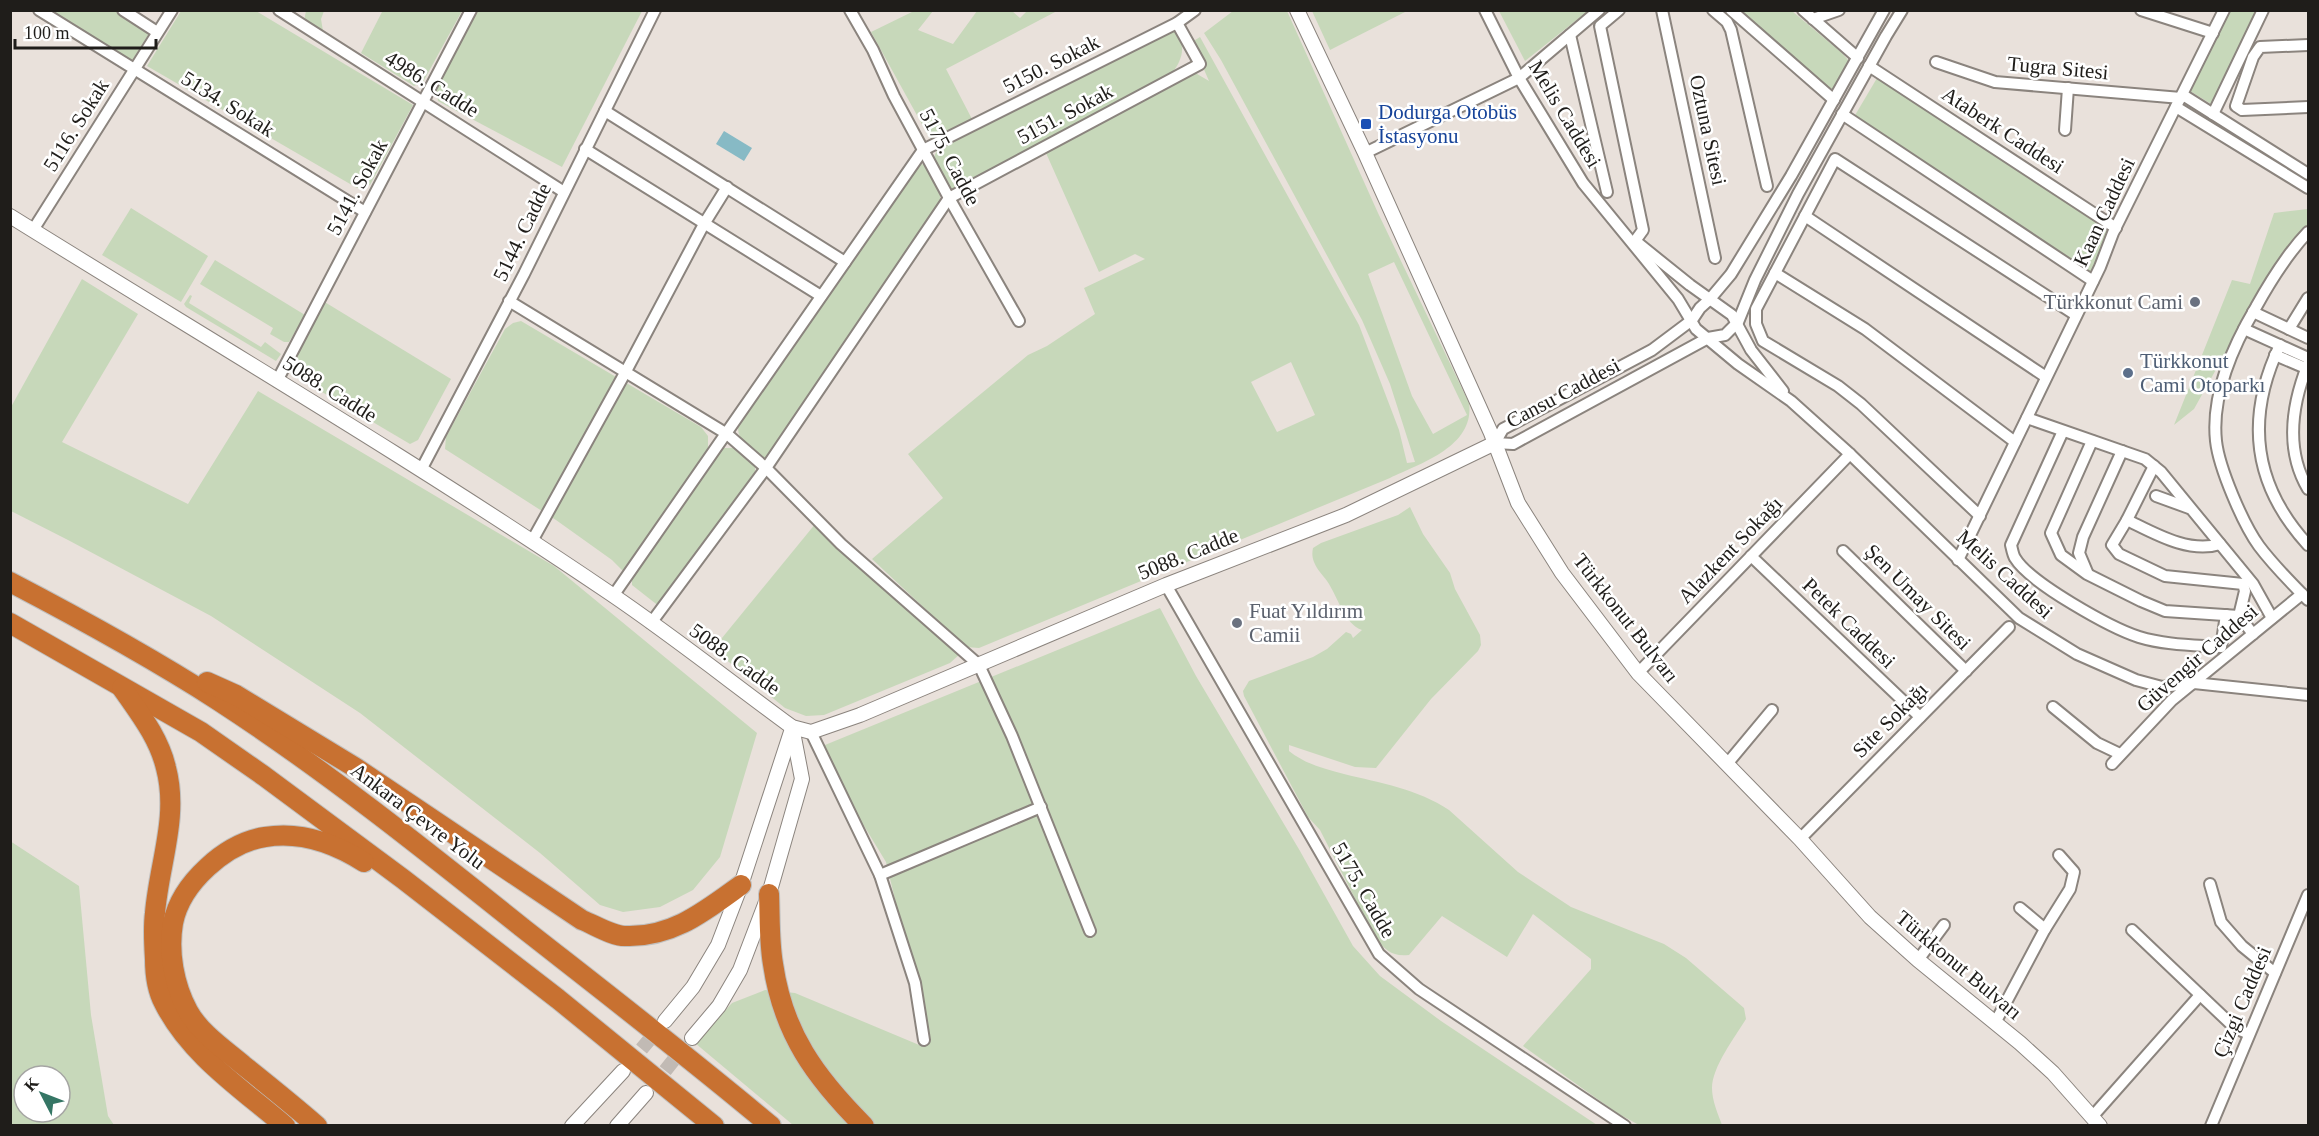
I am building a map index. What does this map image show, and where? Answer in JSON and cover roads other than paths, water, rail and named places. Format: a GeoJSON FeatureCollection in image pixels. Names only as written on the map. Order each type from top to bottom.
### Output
{"type":"FeatureCollection","features":[{"type":"Feature","properties":{"kind":"highway","name":"Ankara Çevre Yolu"},"geometry":{"type":"LineString","coordinates":[[10,582],[130,647],[219,701],[355,797],[691,1059],[771,1125]]}},
{"type":"Feature","properties":{"kind":"highway"},"geometry":{"type":"LineString","coordinates":[[10,623],[201,732],[264,776],[334,826],[458,921],[714,1125]]}},
{"type":"Feature","properties":{"kind":"highway"},"geometry":{"type":"LineString","coordinates":[[130,647],[236,695],[356,768],[582,920],[623,936],[665,932],[697,917],[741,885]]}},
{"type":"Feature","properties":{"kind":"highway"},"geometry":{"type":"LineString","coordinates":[[119,684],[160,748],[167,770],[170,822],[155,912],[156,973],[162,1000],[176,1025],[193,1047],[285,1125]]}},
{"type":"Feature","properties":{"kind":"highway"},"geometry":{"type":"LineString","coordinates":[[317,1125],[215,1042],[189,1013],[176,983],[172,953],[173,922],[183,899],[201,873],[221,855],[264,837],[289,836],[318,839],[347,851],[458,921]]}},
{"type":"Feature","properties":{"kind":"highway"},"geometry":{"type":"LineString","coordinates":[[769,894],[772,963],[787,1017],[799,1045],[816,1074],[834,1096],[864,1125]]}},
{"type":"Feature","properties":{"kind":"street","name":"5134. Sokak"},"geometry":{"type":"LineString","coordinates":[[39,10],[365,212]]}},
{"type":"Feature","properties":{"kind":"street"},"geometry":{"type":"LineString","coordinates":[[123,10],[157,32]]}},
{"type":"Feature","properties":{"kind":"street","name":"5116. Sokak"},"geometry":{"type":"LineString","coordinates":[[33,230],[172,10]]}},
{"type":"Feature","properties":{"kind":"street","name":"4986. Cadde"},"geometry":{"type":"LineString","coordinates":[[279,10],[298,15],[564,192]]}},
{"type":"Feature","properties":{"kind":"street","name":"5141. Sokak"},"geometry":{"type":"LineString","coordinates":[[277,381],[471,10]]}},
{"type":"Feature","properties":{"kind":"street","name":"5144. Cadde"},"geometry":{"type":"LineString","coordinates":[[421,470],[509,302],[655,10]]}},
{"type":"Feature","properties":{"kind":"street","name":"5175. Cadde"},"geometry":{"type":"LineString","coordinates":[[850,10],[949,198],[1019,321]]}},
{"type":"Feature","properties":{"kind":"street","name":"5150. Sokak"},"geometry":{"type":"LineString","coordinates":[[923,150],[1177,23],[1195,10]]}},
{"type":"Feature","properties":{"kind":"street","name":"Türkkonut Bulvarı"},"geometry":{"type":"LineString","coordinates":[[1297,10],[1365,153],[1495,443],[1518,503],[1562,573],[1638,673],[1800,839],[1870,917],[2053,1073],[2096,1121]]}},
{"type":"Feature","properties":{"kind":"street","name":"Melis Caddesi"},"geometry":{"type":"LineString","coordinates":[[1485,10],[1519,78],[1583,183],[1678,299],[1696,329],[1738,364],[1791,400],[2019,618],[2077,654],[2136,680],[2162,687],[2194,683],[2308,695]]}},
{"type":"Feature","properties":{"kind":"street"},"geometry":{"type":"LineString","coordinates":[[1365,153],[1519,78],[1599,10]]}},
{"type":"Feature","properties":{"kind":"street"},"geometry":{"type":"LineString","coordinates":[[1619,10],[1600,26],[1643,230],[1635,241]]}},
{"type":"Feature","properties":{"kind":"street","name":"Oztuna Sitesi"},"geometry":{"type":"LineString","coordinates":[[1662,10],[1715,258]]}},
{"type":"Feature","properties":{"kind":"street","name":"Oztuna Sitesi"},"geometry":{"type":"LineString","coordinates":[[1713,10],[1727,22],[1731,30],[1767,186]]}},
{"type":"Feature","properties":{"kind":"street"},"geometry":{"type":"LineString","coordinates":[[1731,10],[1834,100]]}},
{"type":"Feature","properties":{"kind":"street"},"geometry":{"type":"LineString","coordinates":[[1803,10],[1857,58]]}},
{"type":"Feature","properties":{"kind":"street"},"geometry":{"type":"LineString","coordinates":[[1813,19],[1839,10]]}},
{"type":"Feature","properties":{"kind":"street","name":"Cansu Caddesi"},"geometry":{"type":"LineString","coordinates":[[1738,322],[1725,335],[1708,338],[1513,444],[1495,443],[1503,429],[1652,350],[1692,320],[1731,274],[1791,176],[1884,10]]}},
{"type":"Feature","properties":{"kind":"street"},"geometry":{"type":"LineString","coordinates":[[1738,322],[1755,280],[1784,223],[1842,114],[1902,10]]}},
{"type":"Feature","properties":{"kind":"street"},"geometry":{"type":"LineString","coordinates":[[2141,10],[2213,33]]}},
{"type":"Feature","properties":{"kind":"street","name":"Kaan Caddesi"},"geometry":{"type":"LineString","coordinates":[[1958,560],[2093,281],[2116,228],[2224,10]]}},
{"type":"Feature","properties":{"kind":"street"},"geometry":{"type":"LineString","coordinates":[[2213,114],[2264,10]]}},
{"type":"Feature","properties":{"kind":"street","name":"5151. Sokak"},"geometry":{"type":"LineString","coordinates":[[949,198],[1200,64],[1177,23]]}},
{"type":"Feature","properties":{"kind":"street"},"geometry":{"type":"LineString","coordinates":[[1570,35],[1607,192]]}},
{"type":"Feature","properties":{"kind":"street"},"geometry":{"type":"LineString","coordinates":[[2308,45],[2260,47],[2253,57],[2236,105],[2242,110],[2308,107]]}},
{"type":"Feature","properties":{"kind":"street","name":"Tugra Sitesi"},"geometry":{"type":"LineString","coordinates":[[1936,62],[1995,82],[2180,100]]}},
{"type":"Feature","properties":{"kind":"street","name":"Ataberk Caddesi"},"geometry":{"type":"LineString","coordinates":[[1869,66],[2116,228]]}},
{"type":"Feature","properties":{"kind":"street"},"geometry":{"type":"LineString","coordinates":[[2065,130],[2068,88]]}},
{"type":"Feature","properties":{"kind":"street"},"geometry":{"type":"LineString","coordinates":[[2180,100],[2213,114],[2308,174]]}},
{"type":"Feature","properties":{"kind":"street"},"geometry":{"type":"LineString","coordinates":[[2180,100],[2308,188]]}},
{"type":"Feature","properties":{"kind":"street"},"geometry":{"type":"LineString","coordinates":[[605,111],[845,262]]}},
{"type":"Feature","properties":{"kind":"street"},"geometry":{"type":"LineString","coordinates":[[1842,114],[2093,281]]}},
{"type":"Feature","properties":{"kind":"street"},"geometry":{"type":"LineString","coordinates":[[585,149],[821,296]]}},
{"type":"Feature","properties":{"kind":"street"},"geometry":{"type":"LineString","coordinates":[[614,596],[923,150]]}},
{"type":"Feature","properties":{"kind":"street"},"geometry":{"type":"LineString","coordinates":[[1980,516],[1861,404],[1838,386],[1763,341],[1756,324],[1755,309],[1835,159],[2076,315]]}},
{"type":"Feature","properties":{"kind":"street"},"geometry":{"type":"LineString","coordinates":[[532,541],[704,224],[727,187]]}},
{"type":"Feature","properties":{"kind":"street"},"geometry":{"type":"LineString","coordinates":[[651,623],[766,468],[949,198]]}},
{"type":"Feature","properties":{"kind":"street","name":"5088. Cadde"},"geometry":{"type":"LineString","coordinates":[[10,216],[532,541],[614,596],[792,727],[811,732],[860,715],[1166,585],[1346,515],[1495,443]]}},
{"type":"Feature","properties":{"kind":"street"},"geometry":{"type":"LineString","coordinates":[[1805,216],[2046,377]]}},
{"type":"Feature","properties":{"kind":"street","name":"Melis Caddesi"},"geometry":{"type":"LineString","coordinates":[[1622,231],[1725,308],[1738,322],[1751,350],[1791,400]]}},
{"type":"Feature","properties":{"kind":"street"},"geometry":{"type":"LineString","coordinates":[[2305,597],[2258,544],[2227,479],[2216,441],[2218,402],[2228,362],[2253,312],[2292,251],[2308,232]]}},
{"type":"Feature","properties":{"kind":"street"},"geometry":{"type":"LineString","coordinates":[[1775,273],[1865,329],[2015,442]]}},
{"type":"Feature","properties":{"kind":"street"},"geometry":{"type":"LineString","coordinates":[[2289,329],[2308,298]]}},
{"type":"Feature","properties":{"kind":"street"},"geometry":{"type":"LineString","coordinates":[[509,302],[727,434],[766,468],[841,544],[979,665],[1012,736],[1090,931]]}},
{"type":"Feature","properties":{"kind":"street"},"geometry":{"type":"LineString","coordinates":[[2253,312],[2308,338]]}},
{"type":"Feature","properties":{"kind":"street"},"geometry":{"type":"LineString","coordinates":[[2244,329],[2277,350],[2308,365],[2293,420],[2294,453],[2308,489]]}},
{"type":"Feature","properties":{"kind":"street"},"geometry":{"type":"LineString","coordinates":[[2277,350],[2269,368],[2260,401],[2258,429],[2261,461],[2273,495],[2293,529],[2308,545]]}},
{"type":"Feature","properties":{"kind":"street"},"geometry":{"type":"LineString","coordinates":[[2026,418],[2145,459],[2154,466],[2253,584],[2272,618]]}},
{"type":"Feature","properties":{"kind":"street"},"geometry":{"type":"LineString","coordinates":[[2062,431],[2011,545],[2015,558],[2030,573],[2063,598],[2138,637],[2168,643],[2221,647],[2226,615]]}},
{"type":"Feature","properties":{"kind":"street"},"geometry":{"type":"LineString","coordinates":[[2092,441],[2051,532],[2061,555],[2087,574],[2115,590],[2165,610],[2226,615],[2243,620],[2253,634]]}},
{"type":"Feature","properties":{"kind":"street"},"geometry":{"type":"LineString","coordinates":[[2087,574],[2079,553],[2083,537],[2122,451]]}},
{"type":"Feature","properties":{"kind":"street","name":"Alazkent Sokağı"},"geometry":{"type":"LineString","coordinates":[[1638,673],[1850,454]]}},
{"type":"Feature","properties":{"kind":"street"},"geometry":{"type":"LineString","coordinates":[[2154,466],[2112,545],[2119,554],[2165,576],[2243,584],[2245,591],[2243,620]]}},
{"type":"Feature","properties":{"kind":"street"},"geometry":{"type":"LineString","coordinates":[[2156,495],[2190,508]]}},
{"type":"Feature","properties":{"kind":"street"},"geometry":{"type":"LineString","coordinates":[[2127,520],[2178,542],[2197,547],[2220,544]]}},
{"type":"Feature","properties":{"kind":"street","name":"Şen Umay Sitesi"},"geometry":{"type":"LineString","coordinates":[[1843,551],[1966,671]]}},
{"type":"Feature","properties":{"kind":"street","name":"Petek Caddesi"},"geometry":{"type":"LineString","coordinates":[[1751,556],[1920,717]]}},
{"type":"Feature","properties":{"kind":"street","name":"5175. Cadde"},"geometry":{"type":"LineString","coordinates":[[1166,585],[1379,954],[1419,989],[1625,1125]]}},
{"type":"Feature","properties":{"kind":"street","name":"Güvengir Caddesi"},"geometry":{"type":"LineString","coordinates":[[2112,764],[2172,700],[2272,618],[2305,597]]}},
{"type":"Feature","properties":{"kind":"street","name":"Site Sokağı"},"geometry":{"type":"LineString","coordinates":[[1800,839],[2009,627]]}},
{"type":"Feature","properties":{"kind":"street"},"geometry":{"type":"LineString","coordinates":[[2053,707],[2097,743],[2120,754]]}},
{"type":"Feature","properties":{"kind":"street"},"geometry":{"type":"LineString","coordinates":[[1727,764],[1772,710]]}},
{"type":"Feature","properties":{"kind":"street"},"geometry":{"type":"LineString","coordinates":[[665,1021],[693,987],[718,945],[781,768],[792,727]]}},
{"type":"Feature","properties":{"kind":"street"},"geometry":{"type":"LineString","coordinates":[[692,1038],[719,1006],[740,970],[769,894],[802,779],[792,727]]}},
{"type":"Feature","properties":{"kind":"street"},"geometry":{"type":"LineString","coordinates":[[811,732],[880,875],[915,983],[924,1040]]}},
{"type":"Feature","properties":{"kind":"street"},"geometry":{"type":"LineString","coordinates":[[880,875],[1041,807]]}},
{"type":"Feature","properties":{"kind":"street"},"geometry":{"type":"LineString","coordinates":[[1995,1023],[2045,929],[2070,889],[2074,872],[2060,855]]}},
{"type":"Feature","properties":{"kind":"street"},"geometry":{"type":"LineString","coordinates":[[2210,884],[2221,922],[2242,946],[2275,973]]}},
{"type":"Feature","properties":{"kind":"street","name":"Çizgi Caddesi"},"geometry":{"type":"LineString","coordinates":[[2211,1125],[2308,899]]}},
{"type":"Feature","properties":{"kind":"street"},"geometry":{"type":"LineString","coordinates":[[2020,908],[2045,929]]}},
{"type":"Feature","properties":{"kind":"street"},"geometry":{"type":"LineString","coordinates":[[1918,960],[1944,925]]}},
{"type":"Feature","properties":{"kind":"street"},"geometry":{"type":"LineString","coordinates":[[2132,930],[2235,1028],[2249,1034]]}},
{"type":"Feature","properties":{"kind":"street"},"geometry":{"type":"LineString","coordinates":[[2096,1121],[2200,995]]}},
{"type":"Feature","properties":{"kind":"street"},"geometry":{"type":"LineString","coordinates":[[573,1125],[622,1071]]}},
{"type":"Feature","properties":{"kind":"street"},"geometry":{"type":"LineString","coordinates":[[618,1125],[646,1093]]}},
{"type":"Feature","properties":{"kind":"water"},"geometry":{"type":"Polygon","coordinates":[[[724,131],[752,148],[744,161],[716,144],[724,131]]]}},
{"type":"Feature","properties":{"kind":"tunnel"},"geometry":{"type":"LineString","coordinates":[[628,1065],[660,1027]]}},
{"type":"Feature","properties":{"kind":"tunnel"},"geometry":{"type":"LineString","coordinates":[[652,1087],[685,1046]]}},
{"type":"Feature","properties":{"kind":"place","name":"Dodurga Otobüs İstasyonu"},"geometry":{"type":"Point","coordinates":[1366,124]}},
{"type":"Feature","properties":{"kind":"place","name":"Türkkonut Cami"},"geometry":{"type":"Point","coordinates":[2195,302]}},
{"type":"Feature","properties":{"kind":"place","name":"Türkkonut Cami Otoparkı"},"geometry":{"type":"Point","coordinates":[2128,373]}},
{"type":"Feature","properties":{"kind":"place","name":"Fuat Yıldırım Camii"},"geometry":{"type":"Point","coordinates":[1237,623]}}]}
